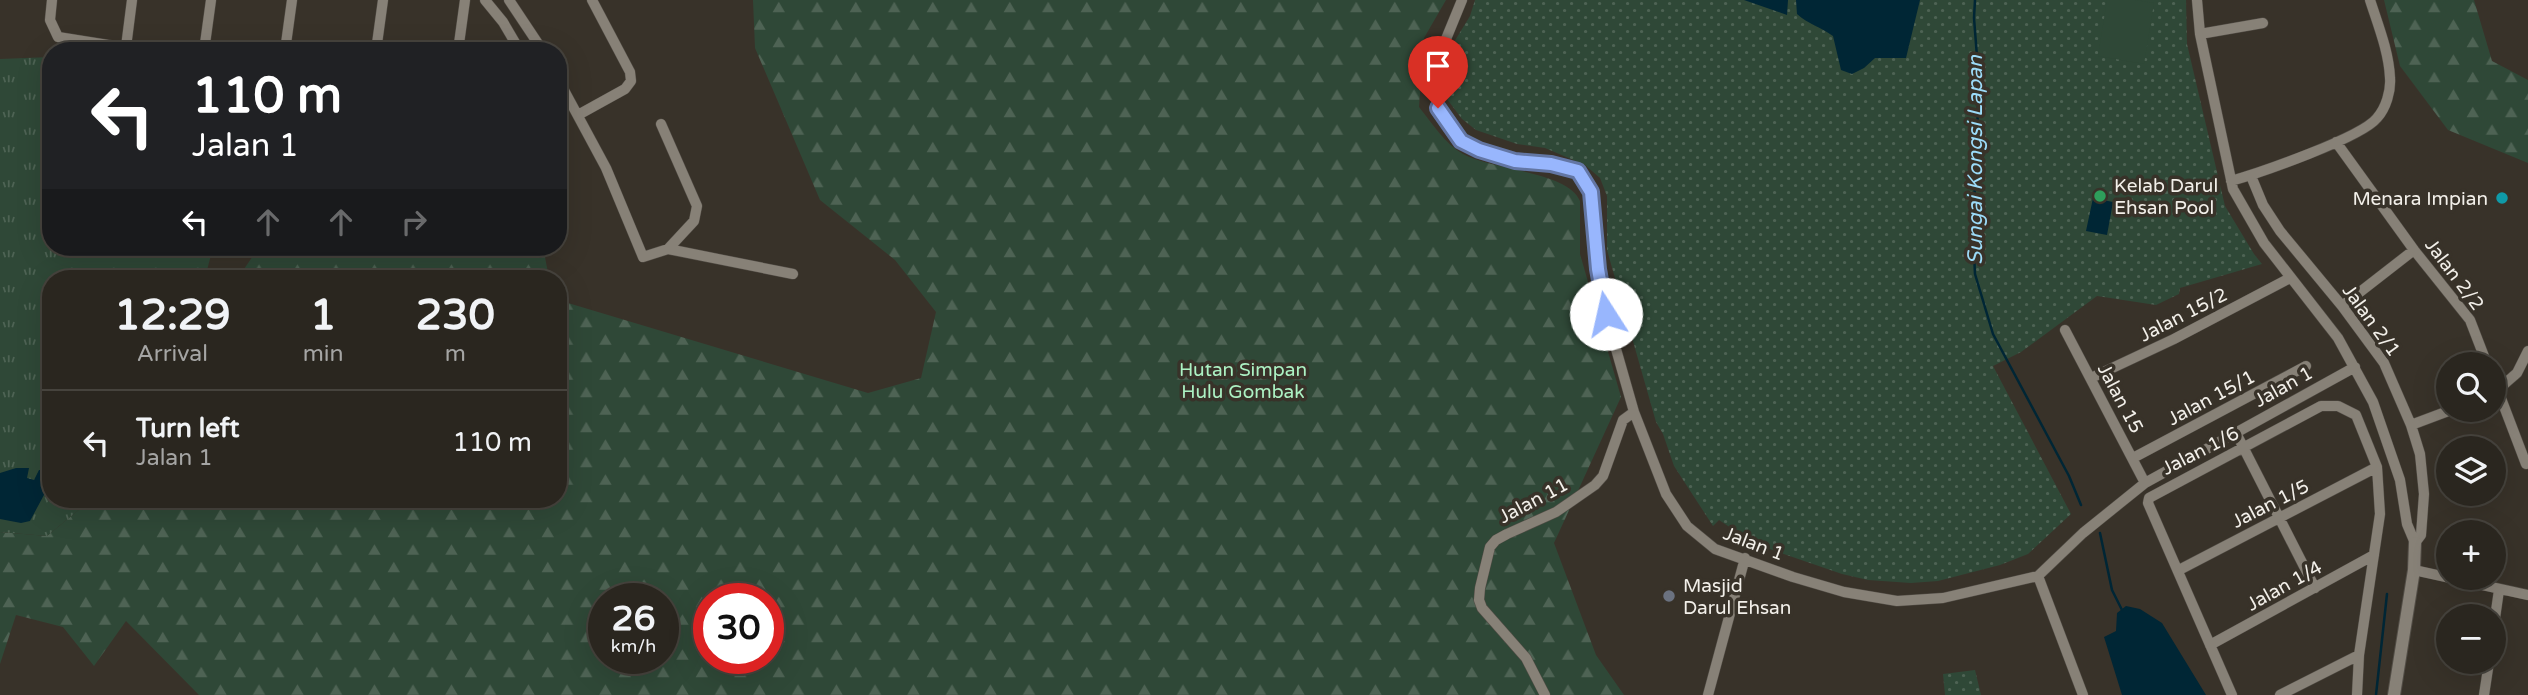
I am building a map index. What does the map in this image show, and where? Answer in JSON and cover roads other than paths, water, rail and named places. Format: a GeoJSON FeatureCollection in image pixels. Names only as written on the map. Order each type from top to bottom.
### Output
{"type":"FeatureCollection","features":[{"type":"Feature","properties":{"kind":"street"},"geometry":{"type":"LineString","coordinates":[[52,0],[50,20],[58,37],[92,42]]}},
{"type":"Feature","properties":{"kind":"street"},"geometry":{"type":"LineString","coordinates":[[127,42],[132,0]]}},
{"type":"Feature","properties":{"kind":"street"},"geometry":{"type":"LineString","coordinates":[[205,42],[211,0]]}},
{"type":"Feature","properties":{"kind":"street"},"geometry":{"type":"LineString","coordinates":[[286,42],[292,0]]}},
{"type":"Feature","properties":{"kind":"street"},"geometry":{"type":"LineString","coordinates":[[377,42],[383,0]]}},
{"type":"Feature","properties":{"kind":"street"},"geometry":{"type":"LineString","coordinates":[[459,42],[465,0]]}},
{"type":"Feature","properties":{"kind":"street"},"geometry":{"type":"LineString","coordinates":[[485,0],[515,42]]}},
{"type":"Feature","properties":{"kind":"street"},"geometry":{"type":"LineString","coordinates":[[509,0],[537,42]]}},
{"type":"Feature","properties":{"kind":"street"},"geometry":{"type":"LineString","coordinates":[[578,115],[625,89],[631,81],[630,72],[592,0]]}},
{"type":"Feature","properties":{"kind":"street","name":"Jalan 1"},"geometry":{"type":"LineString","coordinates":[[1462,0],[1437,61],[1434,84],[1438,108],[1461,141],[1479,150],[1515,161],[1551,164],[1578,171],[1591,192],[1598,269],[1606,314],[1634,412],[1666,494],[1687,526],[1715,549],[1844,592],[1897,601],[1943,598],[2038,576],[2083,533],[2145,483],[2354,367]]}},
{"type":"Feature","properties":{"kind":"street"},"geometry":{"type":"LineString","coordinates":[[2197,0],[2200,34],[2231,181],[2256,231],[2338,338],[2373,402],[2400,480],[2407,524],[2415,543],[2394,695]]}},
{"type":"Feature","properties":{"kind":"street"},"geometry":{"type":"LineString","coordinates":[[2231,181],[2251,176],[2336,142],[2367,128],[2379,117],[2388,98],[2390,78],[2384,44],[2370,0]]}},
{"type":"Feature","properties":{"kind":"street"},"geometry":{"type":"LineString","coordinates":[[2200,34],[2263,23]]}},
{"type":"Feature","properties":{"kind":"street"},"geometry":{"type":"LineString","coordinates":[[567,95],[606,168],[643,257],[668,249],[793,274]]}},
{"type":"Feature","properties":{"kind":"street"},"geometry":{"type":"LineString","coordinates":[[661,124],[697,206],[694,221],[668,249]]}},
{"type":"Feature","properties":{"kind":"street","name":"Jalan 2/2"},"geometry":{"type":"LineString","coordinates":[[2336,142],[2414,250],[2470,320],[2482,352]]}},
{"type":"Feature","properties":{"kind":"street","name":"Jalan 2/1"},"geometry":{"type":"LineString","coordinates":[[2251,176],[2263,205],[2280,231],[2342,306],[2384,363],[2411,425],[2420,454],[2424,494],[2421,534],[2415,543]]}},
{"type":"Feature","properties":{"kind":"street"},"geometry":{"type":"LineString","coordinates":[[2342,306],[2414,250]]}},
{"type":"Feature","properties":{"kind":"street","name":"Jalan 15/2"},"geometry":{"type":"LineString","coordinates":[[2091,378],[2174,339],[2290,278]]}},
{"type":"Feature","properties":{"kind":"street","name":"Jalan 15"},"geometry":{"type":"LineString","coordinates":[[2065,330],[2145,483]]}},
{"type":"Feature","properties":{"kind":"street"},"geometry":{"type":"LineString","coordinates":[[2506,383],[2517,373],[2528,351]]}},
{"type":"Feature","properties":{"kind":"street","name":"Jalan 15/1"},"geometry":{"type":"LineString","coordinates":[[2133,458],[2306,366]]}},
{"type":"Feature","properties":{"kind":"street","name":"Jalan 1/6"},"geometry":{"type":"LineString","coordinates":[[2232,695],[2148,503],[2149,498],[2322,406],[2338,406],[2356,415],[2377,467],[2380,514],[2358,655],[2357,695]]}},
{"type":"Feature","properties":{"kind":"street","name":"Jalan 11"},"geometry":{"type":"LineString","coordinates":[[1545,695],[1525,659],[1482,608],[1479,588],[1486,556],[1496,540],[1556,512],[1595,485],[1603,476],[1623,420],[1634,412]]}},
{"type":"Feature","properties":{"kind":"street"},"geometry":{"type":"LineString","coordinates":[[2411,425],[2436,416]]}},
{"type":"Feature","properties":{"kind":"street"},"geometry":{"type":"LineString","coordinates":[[2506,416],[2526,464]]}},
{"type":"Feature","properties":{"kind":"street"},"geometry":{"type":"LineString","coordinates":[[2236,433],[2315,589]]}},
{"type":"Feature","properties":{"kind":"street","name":"Jalan 1/5"},"geometry":{"type":"LineString","coordinates":[[2179,570],[2377,467]]}},
{"type":"Feature","properties":{"kind":"street","name":"Jalan 1/4"},"geometry":{"type":"LineString","coordinates":[[2210,645],[2374,555]]}},
{"type":"Feature","properties":{"kind":"street"},"geometry":{"type":"LineString","coordinates":[[1708,695],[1745,558]]}},
{"type":"Feature","properties":{"kind":"street"},"geometry":{"type":"LineString","coordinates":[[2413,570],[2436,575]]}},
{"type":"Feature","properties":{"kind":"street"},"geometry":{"type":"LineString","coordinates":[[2038,576],[2083,695]]}},
{"type":"Feature","properties":{"kind":"street"},"geometry":{"type":"LineString","coordinates":[[2496,604],[2498,590],[2528,595]]}},
{"type":"Feature","properties":{"kind":"street"},"geometry":{"type":"LineString","coordinates":[[2280,695],[2358,655]]}},
{"type":"Feature","properties":{"kind":"street"},"geometry":{"type":"LineString","coordinates":[[2484,695],[2487,674]]}},
{"type":"Feature","properties":{"kind":"water"},"geometry":{"type":"Polygon","coordinates":[[[1744,0],[1788,0],[1787,15],[1744,0]]]}},
{"type":"Feature","properties":{"kind":"water"},"geometry":{"type":"Polygon","coordinates":[[[1796,0],[1920,0],[1906,58],[1875,58],[1852,74],[1841,70],[1833,36],[1797,14],[1796,0]]]}},
{"type":"Feature","properties":{"kind":"water"},"geometry":{"type":"Polygon","coordinates":[[[2093,198],[2113,202],[2107,235],[2086,231],[2093,198]]]}},
{"type":"Feature","properties":{"kind":"water"},"geometry":{"type":"Polygon","coordinates":[[[16,468],[29,468],[27,478],[34,480],[39,470],[42,470],[42,499],[30,521],[21,523],[0,519],[0,473],[16,468]]]}},
{"type":"Feature","properties":{"kind":"water"},"geometry":{"type":"Polygon","coordinates":[[[2126,606],[2140,609],[2162,623],[2206,695],[2122,695],[2104,637],[2116,631],[2117,613],[2126,606]]]}},
{"type":"Feature","properties":{"kind":"waterway","name":"Sungai Kongsi Lapan"},"geometry":{"type":"LineString","coordinates":[[1975,0],[1979,83],[1973,232],[1975,274],[1993,334],[2069,476],[2081,505]]}},
{"type":"Feature","properties":{"kind":"waterway","name":"Sungai Kongsi Lapan"},"geometry":{"type":"LineString","coordinates":[[2100,533],[2112,590],[2122,610]]}},
{"type":"Feature","properties":{"kind":"waterway"},"geometry":{"type":"LineString","coordinates":[[2376,695],[2387,594]]}},
{"type":"Feature","properties":{"kind":"place","name":"Kelab Darul Ehsan Pool"},"geometry":{"type":"Point","coordinates":[2100,196]}},
{"type":"Feature","properties":{"kind":"place","name":"Menara Impian"},"geometry":{"type":"Point","coordinates":[2502,198]}},
{"type":"Feature","properties":{"kind":"place","name":"Masjid Darul Ehsan"},"geometry":{"type":"Point","coordinates":[1669,596]}},
{"type":"Feature","properties":{"kind":"park label","name":"Hutan Simpan Hulu Gombak"},"geometry":{"type":"Point","coordinates":[1243,380]}}]}
